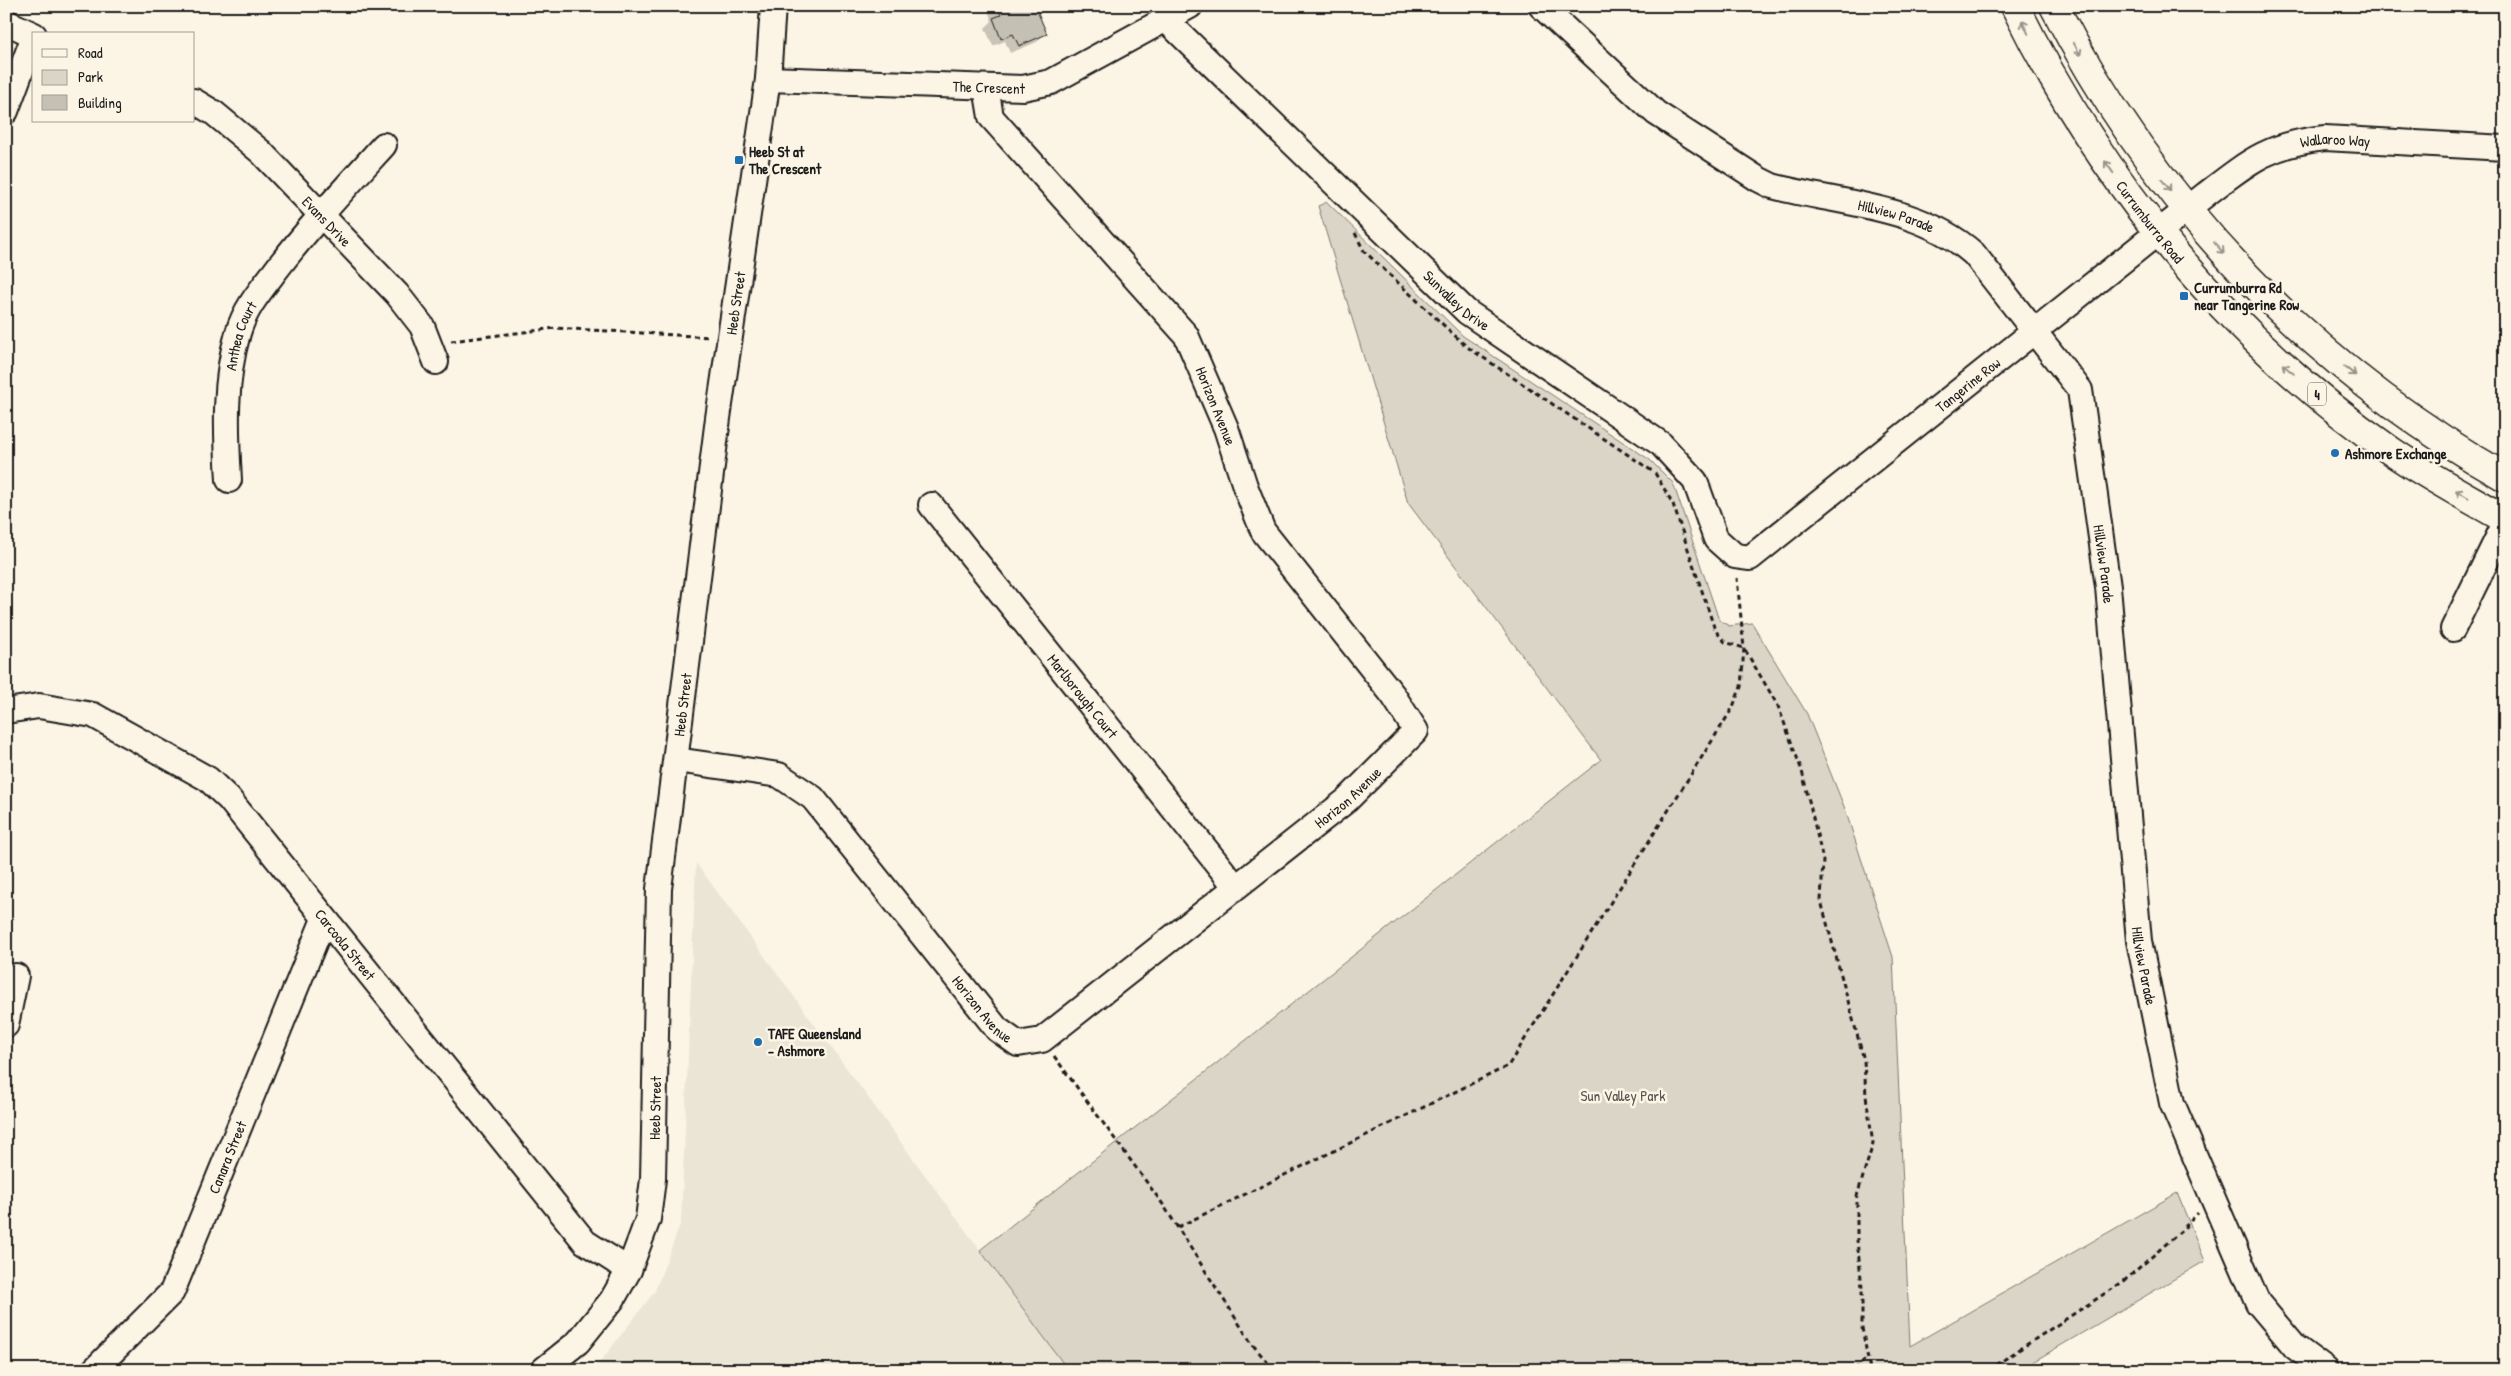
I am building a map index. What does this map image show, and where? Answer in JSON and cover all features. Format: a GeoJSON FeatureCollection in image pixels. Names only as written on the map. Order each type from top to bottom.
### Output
{"type":"FeatureCollection","features":[{"type":"Feature","properties":{"kind":"main road","name":"Currumburra Road"},"geometry":{"type":"LineString","coordinates":[[2015,6],[2079,125],[2158,234],[2181,262],[2271,354],[2335,408],[2417,468],[2505,519]]}},
{"type":"Feature","properties":{"kind":"main road"},"geometry":{"type":"LineString","coordinates":[[2054,6],[2104,97],[2159,175],[2221,252],[2296,326],[2326,352],[2395,406],[2505,477]]}},
{"type":"Feature","properties":{"kind":"street","name":"Heeb Street"},"geometry":{"type":"LineString","coordinates":[[543,1370],[578,1342],[612,1300],[629,1270],[648,1219],[652,1179],[659,889],[730,338],[768,79],[773,6]]}},
{"type":"Feature","properties":{"kind":"street","name":"The Crescent"},"geometry":{"type":"LineString","coordinates":[[768,79],[1023,88],[1051,82],[1190,6]]}},
{"type":"Feature","properties":{"kind":"street","name":"Hillview Parade"},"geometry":{"type":"LineString","coordinates":[[1541,6],[1656,113],[1758,179],[1772,186],[1792,192],[1905,216],[1944,231],[1974,254],[2080,390],[2108,587],[2139,941],[2172,1103],[2258,1304],[2295,1347],[2326,1370]]}},
{"type":"Feature","properties":{"kind":"street","name":"Sunvalley Drive"},"geometry":{"type":"LineString","coordinates":[[1166,20],[1467,312],[1661,444],[1695,481],[1716,539],[1743,557]]}},
{"type":"Feature","properties":{"kind":"street"},"geometry":{"type":"LineString","coordinates":[[6,22],[32,34]]}},
{"type":"Feature","properties":{"kind":"street"},"geometry":{"type":"LineString","coordinates":[[6,111],[32,40]]}},
{"type":"Feature","properties":{"kind":"street","name":"Horizon Avenue"},"geometry":{"type":"LineString","coordinates":[[676,760],[779,775],[813,798],[997,1029],[1018,1044],[1042,1040],[1235,886],[1347,800],[1416,731],[1393,695],[1263,530],[1245,486],[1226,428],[1186,335],[990,117],[986,87]]}},
{"type":"Feature","properties":{"kind":"street","name":"Evans Drive"},"geometry":{"type":"LineString","coordinates":[[195,102],[214,113],[261,152],[396,294],[422,326],[436,362]]}},
{"type":"Feature","properties":{"kind":"street","name":"Wallaroo Way"},"geometry":{"type":"LineString","coordinates":[[2187,211],[2246,164],[2264,153],[2298,140],[2324,138],[2356,139],[2505,148]]}},
{"type":"Feature","properties":{"kind":"street","name":"Anthea Court"},"geometry":{"type":"LineString","coordinates":[[229,480],[226,392],[238,330],[253,301],[321,215],[384,145]]}},
{"type":"Feature","properties":{"kind":"street","name":"Tangerine Row"},"geometry":{"type":"LineString","coordinates":[[1743,557],[2036,332],[2187,211]]}},
{"type":"Feature","properties":{"kind":"street","name":"Marlborough Court"},"geometry":{"type":"LineString","coordinates":[[931,505],[1235,886]]}},
{"type":"Feature","properties":{"kind":"street"},"geometry":{"type":"LineString","coordinates":[[2453,629],[2505,523]]}},
{"type":"Feature","properties":{"kind":"street","name":"Carcoola Street"},"geometry":{"type":"LineString","coordinates":[[6,711],[39,706],[94,715],[208,780],[228,799],[584,1242],[629,1270]]}},
{"type":"Feature","properties":{"kind":"street","name":"Canara Street"},"geometry":{"type":"LineString","coordinates":[[94,1370],[172,1292],[324,919]]}},
{"type":"Feature","properties":{"kind":"street"},"geometry":{"type":"LineString","coordinates":[[6,1025],[16,976]]}},
{"type":"Feature","properties":{"kind":"path"},"geometry":{"type":"LineString","coordinates":[[1354,228],[1364,251],[1452,335],[1655,473],[1673,504],[1715,630],[1725,642],[1744,648],[1778,706],[1802,771],[1823,860],[1822,901],[1832,948],[1852,1007],[1864,1060],[1866,1096],[1873,1144],[1857,1196],[1857,1240],[1862,1288],[1862,1328],[1870,1370]]}},
{"type":"Feature","properties":{"kind":"path"},"geometry":{"type":"LineString","coordinates":[[436,362],[451,340],[556,328],[730,338]]}},
{"type":"Feature","properties":{"kind":"path"},"geometry":{"type":"LineString","coordinates":[[1178,1227],[1508,1066],[1732,709],[1741,687],[1744,648],[1743,557]]}},
{"type":"Feature","properties":{"kind":"path"},"geometry":{"type":"LineString","coordinates":[[1042,1040],[1125,1150],[1178,1227],[1252,1344],[1274,1370]]}},
{"type":"Feature","properties":{"kind":"path"},"geometry":{"type":"LineString","coordinates":[[1988,1370],[2124,1281],[2182,1231],[2202,1208],[2215,1203]]}},
{"type":"Feature","properties":{"kind":"path"},"geometry":{"type":"LineString","coordinates":[[1855,1370],[1867,1357]]}},
{"type":"Feature","properties":{"kind":"shaded area","name":"TAFE Queensland - Ashmore"},"geometry":{"type":"Polygon","coordinates":[[[696,863],[1068,1370],[594,1370],[655,1291],[681,1222],[696,863]]]}},
{"type":"Feature","properties":{"kind":"green space","name":"Sun Valley Park"},"geometry":{"type":"Polygon","coordinates":[[[1327,202],[1463,336],[1650,460],[1673,483],[1719,620],[1729,626],[1752,623],[1807,714],[1845,809],[1893,957],[1910,1346],[2177,1193],[2205,1261],[2019,1370],[1068,1370],[980,1250],[1601,760],[1408,503],[1318,206],[1327,202]]]}},
{"type":"Feature","properties":{"kind":"building"},"geometry":{"type":"Polygon","coordinates":[[[997,6],[1035,6],[1047,34],[1019,46],[1013,34],[1001,39],[993,18],[1001,15],[997,6]]]}},
{"type":"Feature","properties":{"kind":"place","name":"Heeb St at The Crescent"},"geometry":{"type":"Point","coordinates":[739,160]}},
{"type":"Feature","properties":{"kind":"place","name":"Currumburra Rd near Tangerine Row"},"geometry":{"type":"Point","coordinates":[2184,296]}},
{"type":"Feature","properties":{"kind":"place","name":"Ashmore Exchange"},"geometry":{"type":"Point","coordinates":[2335,453]}},
{"type":"Feature","properties":{"kind":"place","name":"TAFE Queensland - Ashmore"},"geometry":{"type":"Point","coordinates":[758,1042]}}]}
